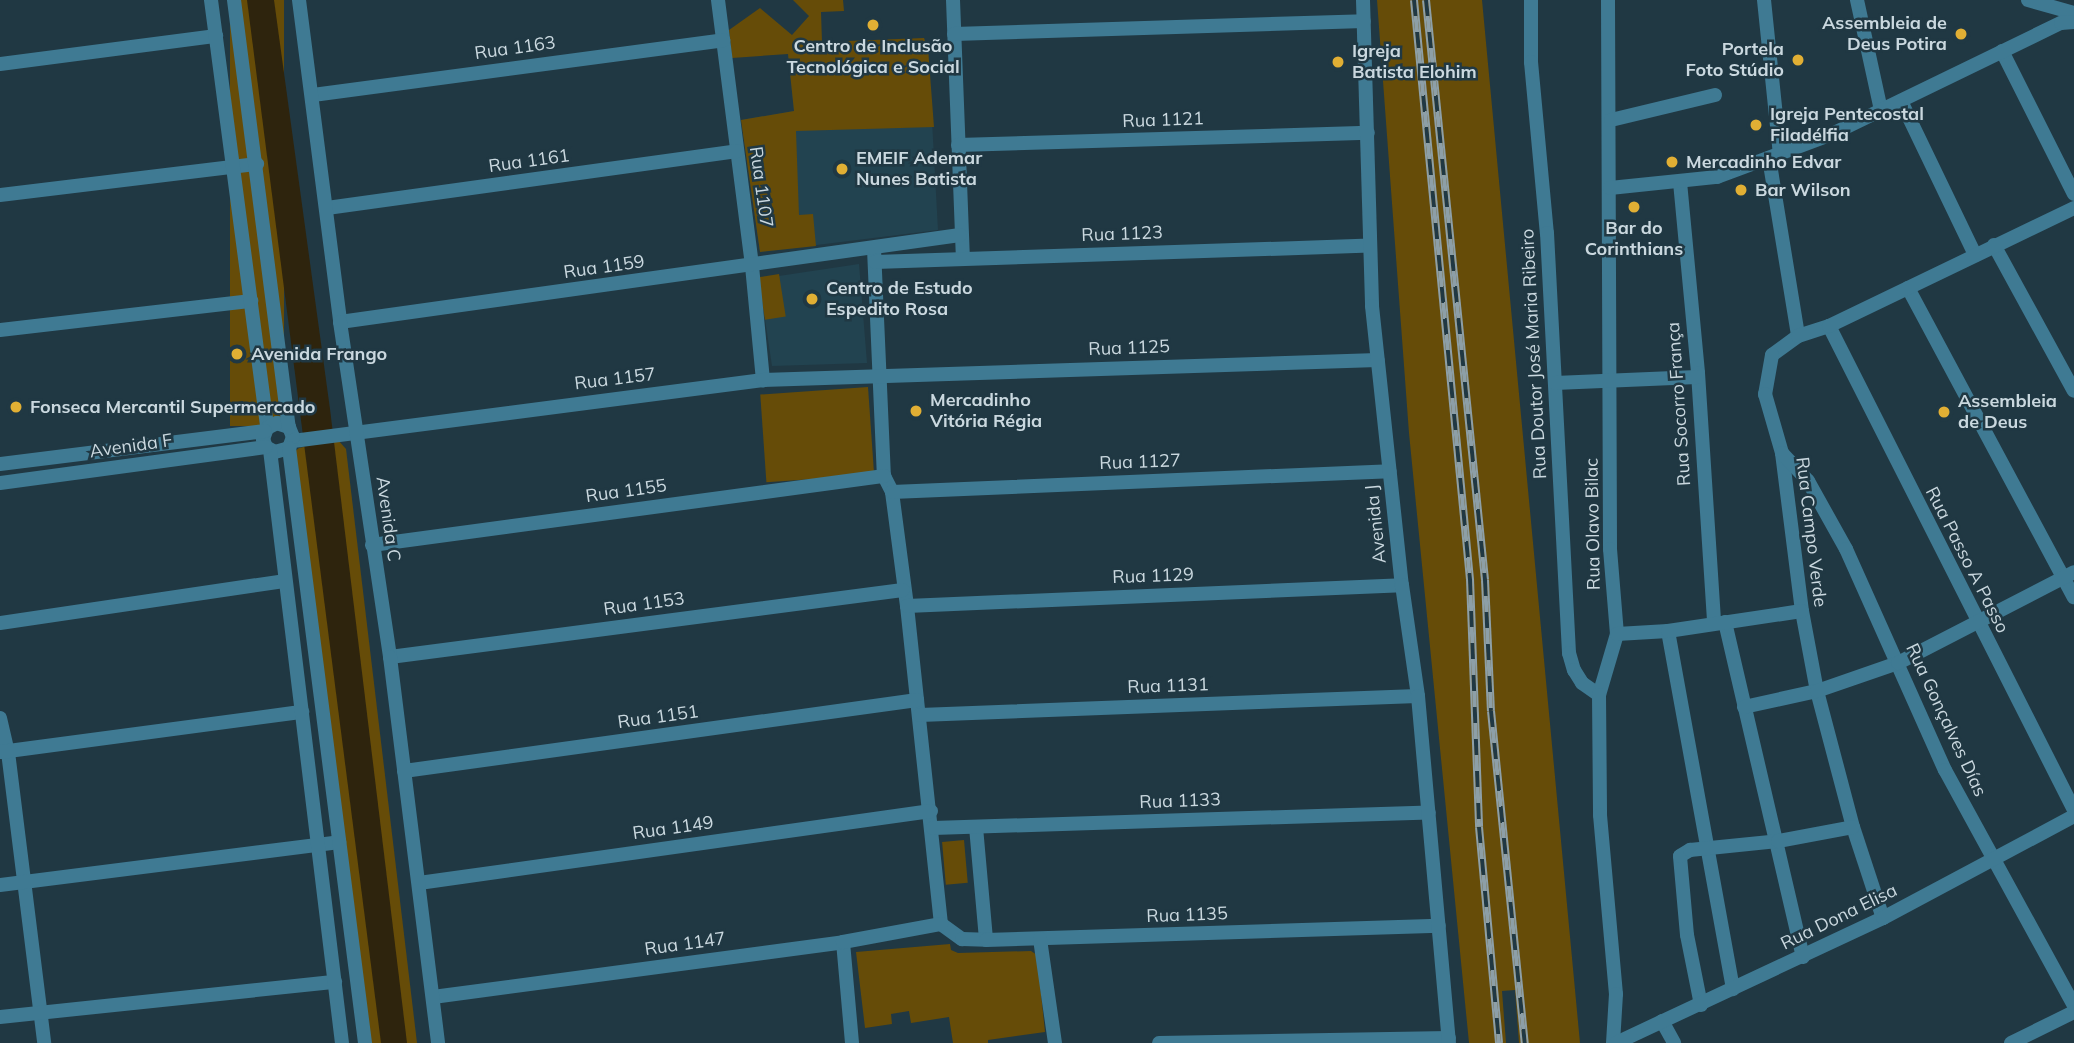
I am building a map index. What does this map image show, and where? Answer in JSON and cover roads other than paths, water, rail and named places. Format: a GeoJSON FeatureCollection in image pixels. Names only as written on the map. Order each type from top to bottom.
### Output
{"type":"FeatureCollection","features":[{"type":"Feature","properties":{"kind":"street"},"geometry":{"type":"LineString","coordinates":[[211,0],[251,301],[342,1043]]}},
{"type":"Feature","properties":{"kind":"street"},"geometry":{"type":"LineString","coordinates":[[234,0],[294,438],[365,1043]]}},
{"type":"Feature","properties":{"kind":"street","name":"Avenida C"},"geometry":{"type":"LineString","coordinates":[[299,0],[340,322],[390,657],[438,1043]]}},
{"type":"Feature","properties":{"kind":"street","name":"Rua 1107"},"geometry":{"type":"LineString","coordinates":[[718,0],[752,266],[763,380]]}},
{"type":"Feature","properties":{"kind":"street"},"geometry":{"type":"LineString","coordinates":[[953,0],[960,235],[963,258]]}},
{"type":"Feature","properties":{"kind":"street","name":"Avenida J"},"geometry":{"type":"LineString","coordinates":[[1363,0],[1370,246],[1378,360],[1402,585],[1418,696],[1449,1041]]}},
{"type":"Feature","properties":{"kind":"street","name":"Rua Doutor José Maria Ribeiro"},"geometry":{"type":"LineString","coordinates":[[1531,0],[1531,62],[1547,233],[1569,653],[1574,670],[1582,683],[1598,695]]}},
{"type":"Feature","properties":{"kind":"street","name":"Rua Olavo Bilac"},"geometry":{"type":"LineString","coordinates":[[1608,0],[1611,120],[1611,549],[1617,634],[1598,695],[1600,815],[1616,995],[1614,1043]]}},
{"type":"Feature","properties":{"kind":"street"},"geometry":{"type":"LineString","coordinates":[[1764,0],[1774,156],[1798,336],[1829,326],[2074,208]]}},
{"type":"Feature","properties":{"kind":"street"},"geometry":{"type":"LineString","coordinates":[[1857,0],[1881,110]]}},
{"type":"Feature","properties":{"kind":"street"},"geometry":{"type":"LineString","coordinates":[[2028,0],[2074,13]]}},
{"type":"Feature","properties":{"kind":"street"},"geometry":{"type":"LineString","coordinates":[[954,34],[1364,21]]}},
{"type":"Feature","properties":{"kind":"street"},"geometry":{"type":"LineString","coordinates":[[1610,188],[1717,177],[1774,156],[1881,110],[2062,23],[2074,22]]}},
{"type":"Feature","properties":{"kind":"street"},"geometry":{"type":"LineString","coordinates":[[0,64],[216,36]]}},
{"type":"Feature","properties":{"kind":"street","name":"Rua 1163"},"geometry":{"type":"LineString","coordinates":[[313,95],[723,40]]}},
{"type":"Feature","properties":{"kind":"street"},"geometry":{"type":"LineString","coordinates":[[2002,51],[2074,194]]}},
{"type":"Feature","properties":{"kind":"street"},"geometry":{"type":"LineString","coordinates":[[1611,120],[1714,95]]}},
{"type":"Feature","properties":{"kind":"street"},"geometry":{"type":"LineString","coordinates":[[1901,101],[1975,255]]}},
{"type":"Feature","properties":{"kind":"street","name":"Rua 1121"},"geometry":{"type":"LineString","coordinates":[[958,145],[1368,133]]}},
{"type":"Feature","properties":{"kind":"street","name":"Rua 1161"},"geometry":{"type":"LineString","coordinates":[[327,208],[737,151]]}},
{"type":"Feature","properties":{"kind":"street"},"geometry":{"type":"LineString","coordinates":[[0,195],[257,164]]}},
{"type":"Feature","properties":{"kind":"street","name":"Rua Socorro França"},"geometry":{"type":"LineString","coordinates":[[1680,182],[1719,623],[1744,707],[1778,841],[1803,957]]}},
{"type":"Feature","properties":{"kind":"street","name":"Rua 1159"},"geometry":{"type":"LineString","coordinates":[[340,322],[752,266],[874,255],[960,235]]}},
{"type":"Feature","properties":{"kind":"street"},"geometry":{"type":"LineString","coordinates":[[1994,245],[2074,391]]}},
{"type":"Feature","properties":{"kind":"street","name":"Rua 1123"},"geometry":{"type":"LineString","coordinates":[[874,255],[963,258],[1370,246]]}},
{"type":"Feature","properties":{"kind":"street"},"geometry":{"type":"LineString","coordinates":[[874,255],[884,476],[892,492],[907,606],[933,828],[941,924]]}},
{"type":"Feature","properties":{"kind":"street"},"geometry":{"type":"LineString","coordinates":[[1908,288],[2069,574],[2074,597]]}},
{"type":"Feature","properties":{"kind":"street"},"geometry":{"type":"LineString","coordinates":[[0,330],[251,301]]}},
{"type":"Feature","properties":{"kind":"street","name":"Rua Passo A Passo"},"geometry":{"type":"LineString","coordinates":[[1829,326],[2074,810]]}},
{"type":"Feature","properties":{"kind":"street","name":"Rua Campo Verde"},"geometry":{"type":"LineString","coordinates":[[1798,336],[1772,355],[1765,394],[1768,413],[1783,453],[1802,611],[1816,691],[1853,827],[1883,918]]}},
{"type":"Feature","properties":{"kind":"street","name":"Rua 1125"},"geometry":{"type":"LineString","coordinates":[[880,374],[1378,360]]}},
{"type":"Feature","properties":{"kind":"street","name":"Rua 1157"},"geometry":{"type":"LineString","coordinates":[[294,438],[763,380],[880,374]]}},
{"type":"Feature","properties":{"kind":"street"},"geometry":{"type":"LineString","coordinates":[[1555,383],[1611,383],[1698,377]]}},
{"type":"Feature","properties":{"kind":"street","name":"Avenida F"},"geometry":{"type":"LineString","coordinates":[[0,464],[266,430],[278,423],[294,438],[280,452],[268,449],[0,483]]}},
{"type":"Feature","properties":{"kind":"street","name":"Rua Gonçalves Días"},"geometry":{"type":"LineString","coordinates":[[1783,453],[1808,481],[1846,549],[1945,770],[2074,1006]]}},
{"type":"Feature","properties":{"kind":"street","name":"Rua 1127"},"geometry":{"type":"LineString","coordinates":[[892,492],[1390,471]]}},
{"type":"Feature","properties":{"kind":"street","name":"Rua 1155"},"geometry":{"type":"LineString","coordinates":[[372,545],[884,476]]}},
{"type":"Feature","properties":{"kind":"street"},"geometry":{"type":"LineString","coordinates":[[1744,707],[1816,691],[1898,663],[2069,574]]}},
{"type":"Feature","properties":{"kind":"street"},"geometry":{"type":"LineString","coordinates":[[0,623],[284,581]]}},
{"type":"Feature","properties":{"kind":"street","name":"Rua 1129"},"geometry":{"type":"LineString","coordinates":[[907,606],[1402,585]]}},
{"type":"Feature","properties":{"kind":"street","name":"Rua 1153"},"geometry":{"type":"LineString","coordinates":[[390,657],[903,590]]}},
{"type":"Feature","properties":{"kind":"street"},"geometry":{"type":"LineString","coordinates":[[1617,634],[1668,631],[1802,611]]}},
{"type":"Feature","properties":{"kind":"street"},"geometry":{"type":"LineString","coordinates":[[1668,631],[1733,989]]}},
{"type":"Feature","properties":{"kind":"street","name":"Rua 1131"},"geometry":{"type":"LineString","coordinates":[[918,708],[1418,696]]}},
{"type":"Feature","properties":{"kind":"street","name":"Rua 1151"},"geometry":{"type":"LineString","coordinates":[[404,771],[918,708]]}},
{"type":"Feature","properties":{"kind":"street"},"geometry":{"type":"LineString","coordinates":[[4,752],[302,712]]}},
{"type":"Feature","properties":{"kind":"street"},"geometry":{"type":"LineString","coordinates":[[0,718],[26,881],[44,1043]]}},
{"type":"Feature","properties":{"kind":"street","name":"Rua 1149"},"geometry":{"type":"LineString","coordinates":[[419,883],[931,811]]}},
{"type":"Feature","properties":{"kind":"street","name":"Rua 1133"},"geometry":{"type":"LineString","coordinates":[[933,828],[1429,812]]}},
{"type":"Feature","properties":{"kind":"street","name":"Rua Dona Elisa"},"geometry":{"type":"LineString","coordinates":[[1614,1043],[1701,1005],[1883,918],[2074,816]]}},
{"type":"Feature","properties":{"kind":"street"},"geometry":{"type":"LineString","coordinates":[[976,827],[986,940]]}},
{"type":"Feature","properties":{"kind":"street"},"geometry":{"type":"LineString","coordinates":[[1701,1005],[1686,935],[1678,860],[1682,853],[1707,847],[1778,841],[1853,827]]}},
{"type":"Feature","properties":{"kind":"street"},"geometry":{"type":"LineString","coordinates":[[0,885],[340,842]]}},
{"type":"Feature","properties":{"kind":"street","name":"Rua 1135"},"geometry":{"type":"LineString","coordinates":[[941,924],[962,939],[986,940],[1440,926]]}},
{"type":"Feature","properties":{"kind":"street","name":"Rua 1147"},"geometry":{"type":"LineString","coordinates":[[433,997],[843,942],[941,924]]}},
{"type":"Feature","properties":{"kind":"street"},"geometry":{"type":"LineString","coordinates":[[1040,939],[1055,1043]]}},
{"type":"Feature","properties":{"kind":"street"},"geometry":{"type":"LineString","coordinates":[[843,942],[852,1043]]}},
{"type":"Feature","properties":{"kind":"street"},"geometry":{"type":"LineString","coordinates":[[0,1017],[335,982]]}},
{"type":"Feature","properties":{"kind":"street"},"geometry":{"type":"LineString","coordinates":[[2011,1043],[2074,1012]]}},
{"type":"Feature","properties":{"kind":"street"},"geometry":{"type":"LineString","coordinates":[[1662,1021],[1674,1043]]}},
{"type":"Feature","properties":{"kind":"street"},"geometry":{"type":"LineString","coordinates":[[1159,1043],[1449,1041]]}},
{"type":"Feature","properties":{"kind":"railway"},"geometry":{"type":"LineString","coordinates":[[1414,0],[1470,579],[1479,827],[1499,1043]]}},
{"type":"Feature","properties":{"kind":"railway"},"geometry":{"type":"LineString","coordinates":[[1426,0],[1485,580],[1491,711],[1525,1043]]}},
{"type":"Feature","properties":{"kind":"place","name":"Centro de Inclusão Tecnológica e Social"},"geometry":{"type":"Point","coordinates":[873,25]}},
{"type":"Feature","properties":{"kind":"place","name":"Assembleia de Deus Potira"},"geometry":{"type":"Point","coordinates":[1961,34]}},
{"type":"Feature","properties":{"kind":"place","name":"Portela Foto Stúdio"},"geometry":{"type":"Point","coordinates":[1798,60]}},
{"type":"Feature","properties":{"kind":"place","name":"Igreja Batista Elohim"},"geometry":{"type":"Point","coordinates":[1338,62]}},
{"type":"Feature","properties":{"kind":"place","name":"Igreja Pentecostal Filadélfia"},"geometry":{"type":"Point","coordinates":[1756,125]}},
{"type":"Feature","properties":{"kind":"place","name":"Mercadinho Edvar"},"geometry":{"type":"Point","coordinates":[1672,162]}},
{"type":"Feature","properties":{"kind":"place","name":"EMEIF Ademar Nunes Batista"},"geometry":{"type":"Point","coordinates":[842,169]}},
{"type":"Feature","properties":{"kind":"place","name":"Bar Wilson"},"geometry":{"type":"Point","coordinates":[1741,190]}},
{"type":"Feature","properties":{"kind":"place","name":"Bar do Corinthians"},"geometry":{"type":"Point","coordinates":[1634,207]}},
{"type":"Feature","properties":{"kind":"place","name":"Centro de Estudo Espedito Rosa"},"geometry":{"type":"Point","coordinates":[812,299]}},
{"type":"Feature","properties":{"kind":"place","name":"Avenida Frango"},"geometry":{"type":"Point","coordinates":[237,354]}},
{"type":"Feature","properties":{"kind":"place","name":"Fonseca Mercantil Supermercado"},"geometry":{"type":"Point","coordinates":[16,407]}},
{"type":"Feature","properties":{"kind":"place","name":"Mercadinho Vitória Régia"},"geometry":{"type":"Point","coordinates":[916,411]}},
{"type":"Feature","properties":{"kind":"place","name":"Assembleia de Deus"},"geometry":{"type":"Point","coordinates":[1944,412]}}]}
